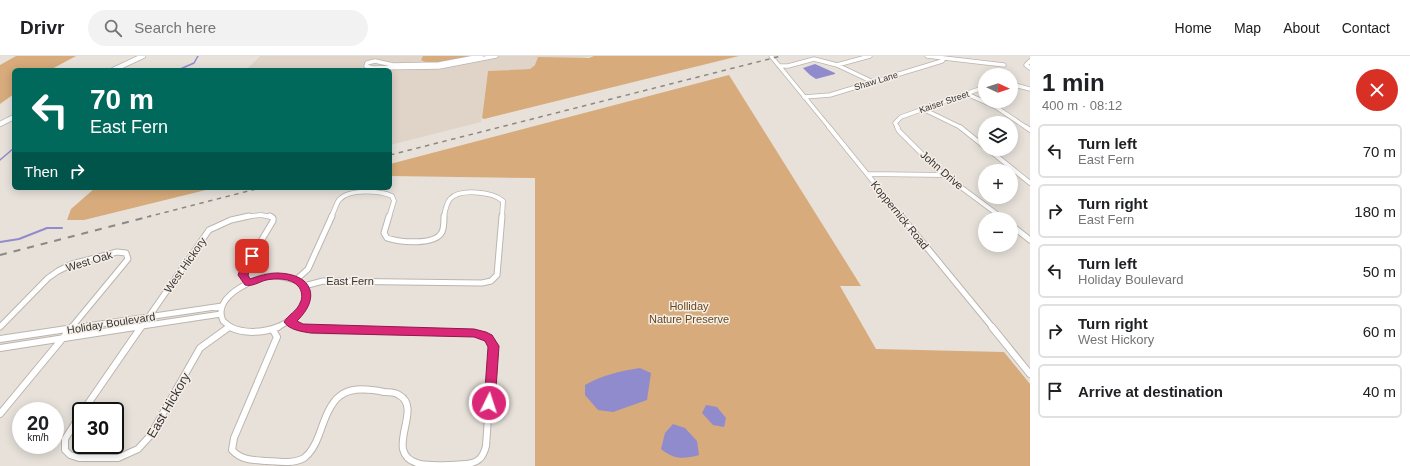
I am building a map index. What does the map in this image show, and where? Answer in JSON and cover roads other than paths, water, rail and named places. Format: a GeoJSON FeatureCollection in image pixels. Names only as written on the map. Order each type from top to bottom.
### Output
{"type":"FeatureCollection","features":[{"type":"Feature","properties":{"kind":"main road"},"geometry":{"type":"LineString","coordinates":[[117,68],[143,56]]}},
{"type":"Feature","properties":{"kind":"main road"},"geometry":{"type":"LineString","coordinates":[[0,124],[12,118]]}},
{"type":"Feature","properties":{"kind":"street"},"geometry":{"type":"LineString","coordinates":[[481,56],[441,64],[392,66],[369,67],[366,66],[367,63],[375,62],[392,66],[446,66],[496,56]]}},
{"type":"Feature","properties":{"kind":"street","name":"Koppernick Road"},"geometry":{"type":"LineString","coordinates":[[771,56],[1030,374]]}},
{"type":"Feature","properties":{"kind":"street"},"geometry":{"type":"LineString","coordinates":[[837,66],[870,56]]}},
{"type":"Feature","properties":{"kind":"street"},"geometry":{"type":"LineString","coordinates":[[927,56],[1004,65]]}},
{"type":"Feature","properties":{"kind":"street"},"geometry":{"type":"LineString","coordinates":[[779,66],[788,66],[814,58],[837,66],[873,82]]}},
{"type":"Feature","properties":{"kind":"street","name":"Shaw Lane"},"geometry":{"type":"LineString","coordinates":[[804,97],[826,96],[942,61],[943,60],[941,58]]}},
{"type":"Feature","properties":{"kind":"street"},"geometry":{"type":"LineString","coordinates":[[1030,61],[1026,65],[1030,68]]}},
{"type":"Feature","properties":{"kind":"street"},"geometry":{"type":"LineString","coordinates":[[1018,85],[1030,89]]}},
{"type":"Feature","properties":{"kind":"street","name":"Kaiser Street"},"geometry":{"type":"LineString","coordinates":[[902,116],[978,90]]}},
{"type":"Feature","properties":{"kind":"street"},"geometry":{"type":"LineString","coordinates":[[967,94],[996,107],[1030,130]]}},
{"type":"Feature","properties":{"kind":"street"},"geometry":{"type":"LineString","coordinates":[[923,109],[958,125],[978,141]]}},
{"type":"Feature","properties":{"kind":"street","name":"John Drive"},"geometry":{"type":"LineString","coordinates":[[902,116],[896,121],[897,128],[945,175],[994,212]]}},
{"type":"Feature","properties":{"kind":"street"},"geometry":{"type":"LineString","coordinates":[[996,156],[1030,184]]}},
{"type":"Feature","properties":{"kind":"street"},"geometry":{"type":"LineString","coordinates":[[868,174],[945,175]]}},
{"type":"Feature","properties":{"kind":"street","name":"East Fern"},"geometry":{"type":"LineString","coordinates":[[297,280],[308,269],[339,200],[348,194],[356,192],[384,192],[392,196],[394,201],[384,233],[387,238],[394,240],[428,241],[439,237],[442,232],[450,200],[455,195],[462,193],[491,194],[498,196],[503,201],[498,275],[491,281],[482,283],[323,281],[304,286]]}},
{"type":"Feature","properties":{"kind":"street","name":"West Hickory"},"geometry":{"type":"LineString","coordinates":[[148,318],[209,230],[226,223],[259,214],[269,215],[273,218],[273,221],[245,268],[243,275],[248,283]]}},
{"type":"Feature","properties":{"kind":"street"},"geometry":{"type":"LineString","coordinates":[[1018,231],[1030,240]]}},
{"type":"Feature","properties":{"kind":"street","name":"West Oak"},"geometry":{"type":"LineString","coordinates":[[0,327],[48,278],[58,271],[72,264],[117,252],[126,253],[128,259],[68,330]]}},
{"type":"Feature","properties":{"kind":"street"},"geometry":{"type":"LineString","coordinates":[[272,276],[286,277],[297,280],[304,286],[307,294],[306,303],[299,313],[289,322],[274,330],[248,333],[237,331],[229,327],[222,318],[222,306],[230,296],[248,283],[272,276]]}},
{"type":"Feature","properties":{"kind":"street","name":"Holiday Boulevard"},"geometry":{"type":"LineString","coordinates":[[0,339],[222,306]]}},
{"type":"Feature","properties":{"kind":"street","name":"Holiday Boulevard"},"geometry":{"type":"LineString","coordinates":[[0,348],[221,314]]}},
{"type":"Feature","properties":{"kind":"street"},"geometry":{"type":"LineString","coordinates":[[89,402],[148,318]]}},
{"type":"Feature","properties":{"kind":"street"},"geometry":{"type":"LineString","coordinates":[[274,330],[277,337],[234,438],[232,450],[243,460],[293,462],[301,458],[313,449],[332,400],[341,394],[357,390],[390,391],[401,394],[405,397],[409,408],[402,448],[405,455],[414,462],[420,464],[465,465],[477,462],[485,452],[493,346],[489,338],[482,334],[474,333],[312,330],[302,328],[289,322]]}},
{"type":"Feature","properties":{"kind":"street","name":"East Hickory"},"geometry":{"type":"LineString","coordinates":[[72,428],[65,439],[65,450],[70,455],[79,458],[118,458],[138,449],[150,436],[200,348],[229,327]]}},
{"type":"Feature","properties":{"kind":"street"},"geometry":{"type":"LineString","coordinates":[[0,414],[68,330]]}},
{"type":"Feature","properties":{"kind":"waterway"},"geometry":{"type":"LineString","coordinates":[[183,68],[194,63],[198,56]]}},
{"type":"Feature","properties":{"kind":"waterway"},"geometry":{"type":"LineString","coordinates":[[0,160],[12,150]]}},
{"type":"Feature","properties":{"kind":"waterway"},"geometry":{"type":"LineString","coordinates":[[0,242],[19,239],[47,228],[62,228]]}},
{"type":"Feature","properties":{"kind":"railway"},"geometry":{"type":"LineString","coordinates":[[392,154],[781,56]]}},
{"type":"Feature","properties":{"kind":"railway"},"geometry":{"type":"LineString","coordinates":[[147,217],[252,190]]}},
{"type":"Feature","properties":{"kind":"railway"},"geometry":{"type":"LineString","coordinates":[[0,255],[151,216]]}},
{"type":"Feature","properties":{"kind":"park label","name":"Holliday Nature Preserve"},"geometry":{"type":"Point","coordinates":[689,312]}}]}
